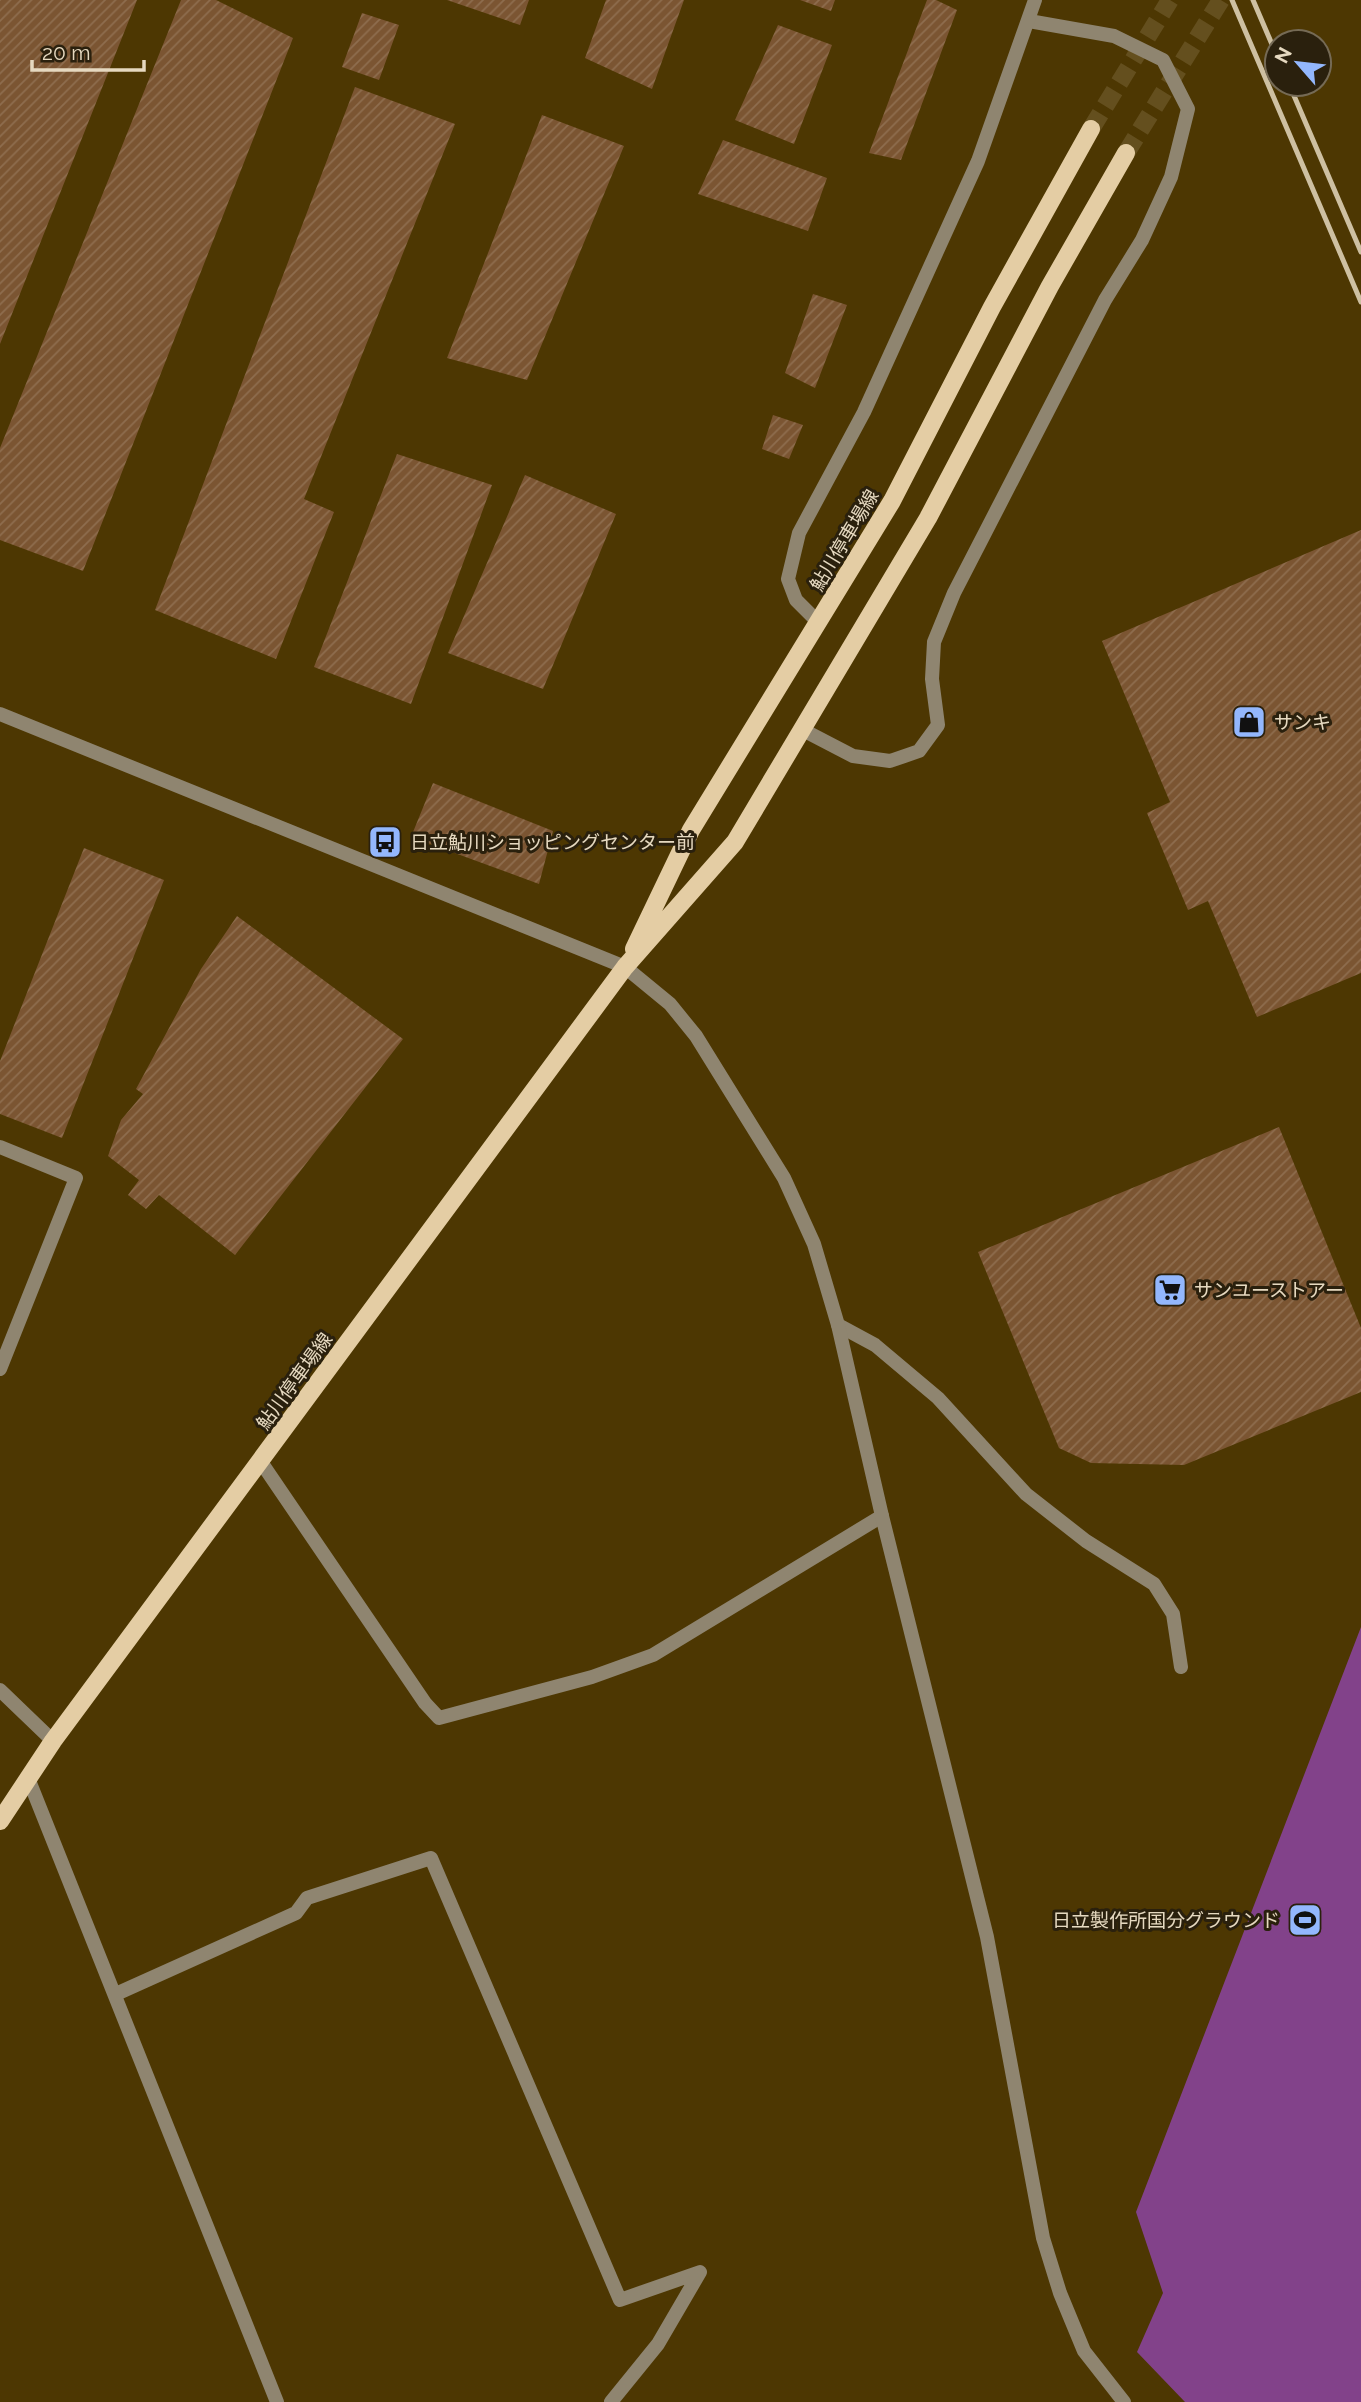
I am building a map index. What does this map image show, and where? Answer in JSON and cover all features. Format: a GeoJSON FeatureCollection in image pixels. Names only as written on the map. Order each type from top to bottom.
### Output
{"type":"FeatureCollection","features":[{"type":"Feature","properties":{"kind":"main road","name":"鮎川停車場線"},"geometry":{"type":"LineString","coordinates":[[625,967],[691,830],[892,501],[992,307],[1091,129]]}},
{"type":"Feature","properties":{"kind":"main road","name":"鮎川停車場線"},"geometry":{"type":"LineString","coordinates":[[0,1821],[53,1741],[625,967],[735,842],[928,518],[1050,286],[1126,153]]}},
{"type":"Feature","properties":{"kind":"street"},"geometry":{"type":"LineString","coordinates":[[818,622],[796,600],[788,579],[799,533],[864,412],[978,161],[1035,0]]}},
{"type":"Feature","properties":{"kind":"street"},"geometry":{"type":"LineString","coordinates":[[803,730],[853,756],[890,761],[919,751],[938,725],[932,679],[934,642],[954,593],[1105,300],[1142,240],[1171,177],[1188,109],[1163,60],[1114,36],[1029,21]]}},
{"type":"Feature","properties":{"kind":"street"},"geometry":{"type":"LineString","coordinates":[[0,714],[625,967],[670,1004],[696,1036],[784,1178],[814,1244],[838,1325],[882,1516],[987,1937],[1043,2238],[1060,2293],[1084,2351],[1125,2402]]}},
{"type":"Feature","properties":{"kind":"street"},"geometry":{"type":"LineString","coordinates":[[0,1147],[76,1178],[0,1369]]}},
{"type":"Feature","properties":{"kind":"street"},"geometry":{"type":"LineString","coordinates":[[838,1325],[875,1345],[938,1398],[1026,1494],[1086,1541],[1154,1584],[1172,1614],[1181,1667]]}},
{"type":"Feature","properties":{"kind":"street"},"geometry":{"type":"LineString","coordinates":[[261,1462],[425,1703],[439,1718],[592,1677],[653,1655],[882,1516]]}},
{"type":"Feature","properties":{"kind":"street"},"geometry":{"type":"LineString","coordinates":[[0,1690],[53,1741]]}},
{"type":"Feature","properties":{"kind":"street"},"geometry":{"type":"LineString","coordinates":[[28,1778],[277,2402]]}},
{"type":"Feature","properties":{"kind":"street"},"geometry":{"type":"LineString","coordinates":[[116,1994],[296,1913],[307,1898],[431,1858],[620,2300],[700,2272],[658,2344],[611,2402]]}},
{"type":"Feature","properties":{"kind":"shaded area","name":"日立製作所国分グラウンド"},"geometry":{"type":"Polygon","coordinates":[[[1361,1627],[1361,2402],[1185,2402],[1137,2352],[1163,2293],[1136,2212],[1361,1627]]]}},
{"type":"Feature","properties":{"kind":"building"},"geometry":{"type":"Polygon","coordinates":[[[0,0],[137,0],[0,344],[0,0]]]}},
{"type":"Feature","properties":{"kind":"building"},"geometry":{"type":"Polygon","coordinates":[[[181,0],[216,0],[293,38],[83,571],[0,540],[0,448],[181,0]]]}},
{"type":"Feature","properties":{"kind":"building"},"geometry":{"type":"Polygon","coordinates":[[[447,0],[529,0],[520,25],[447,0]]]}},
{"type":"Feature","properties":{"kind":"building"},"geometry":{"type":"Polygon","coordinates":[[[606,0],[684,0],[652,89],[585,58],[606,0]]]}},
{"type":"Feature","properties":{"kind":"building"},"geometry":{"type":"Polygon","coordinates":[[[800,0],[835,0],[831,11],[800,0]]]}},
{"type":"Feature","properties":{"kind":"building"},"geometry":{"type":"Polygon","coordinates":[[[927,0],[936,0],[957,10],[901,160],[869,153],[927,0]]]}},
{"type":"Feature","properties":{"kind":"building"},"geometry":{"type":"Polygon","coordinates":[[[362,13],[399,25],[379,80],[342,67],[362,13]]]}},
{"type":"Feature","properties":{"kind":"building"},"geometry":{"type":"Polygon","coordinates":[[[778,25],[832,45],[794,144],[735,120],[778,25]]]}},
{"type":"Feature","properties":{"kind":"building"},"geometry":{"type":"Polygon","coordinates":[[[355,87],[455,124],[304,499],[334,512],[276,659],[155,610],[355,87]]]}},
{"type":"Feature","properties":{"kind":"building"},"geometry":{"type":"Polygon","coordinates":[[[542,115],[624,146],[527,380],[447,358],[542,115]]]}},
{"type":"Feature","properties":{"kind":"building"},"geometry":{"type":"Polygon","coordinates":[[[723,140],[827,178],[808,231],[698,194],[723,140]]]}},
{"type":"Feature","properties":{"kind":"building"},"geometry":{"type":"Polygon","coordinates":[[[813,294],[847,305],[815,388],[785,373],[813,294]]]}},
{"type":"Feature","properties":{"kind":"building"},"geometry":{"type":"Polygon","coordinates":[[[773,415],[803,425],[789,459],[762,449],[773,415]]]}},
{"type":"Feature","properties":{"kind":"building"},"geometry":{"type":"Polygon","coordinates":[[[397,454],[492,485],[411,704],[314,667],[397,454]]]}},
{"type":"Feature","properties":{"kind":"building"},"geometry":{"type":"Polygon","coordinates":[[[525,475],[616,514],[543,689],[448,653],[525,475]]]}},
{"type":"Feature","properties":{"kind":"building","name":"サンキ"},"geometry":{"type":"Polygon","coordinates":[[[1361,530],[1361,973],[1257,1017],[1208,901],[1188,910],[1147,813],[1170,802],[1102,641],[1361,530]]]}},
{"type":"Feature","properties":{"kind":"building"},"geometry":{"type":"Polygon","coordinates":[[[433,783],[553,831],[539,884],[411,837],[433,783]]]}},
{"type":"Feature","properties":{"kind":"building"},"geometry":{"type":"Polygon","coordinates":[[[84,848],[164,880],[62,1138],[0,1114],[0,1061],[84,848]]]}},
{"type":"Feature","properties":{"kind":"building"},"geometry":{"type":"Polygon","coordinates":[[[237,916],[403,1039],[235,1255],[159,1195],[146,1209],[128,1195],[139,1180],[108,1156],[121,1120],[143,1094],[136,1089],[201,969],[237,916]]]}},
{"type":"Feature","properties":{"kind":"building","name":"サンユーストアー"},"geometry":{"type":"Polygon","coordinates":[[[1279,1127],[1361,1328],[1361,1392],[1184,1465],[1091,1463],[1059,1448],[978,1252],[1279,1127]]]}},
{"type":"Feature","properties":{"kind":"tunnel"},"geometry":{"type":"LineString","coordinates":[[1091,129],[1170,0]]}},
{"type":"Feature","properties":{"kind":"tunnel"},"geometry":{"type":"LineString","coordinates":[[1126,153],[1221,0]]}},
{"type":"Feature","properties":{"kind":"railway"},"geometry":{"type":"LineString","coordinates":[[1232,0],[1361,302]]}},
{"type":"Feature","properties":{"kind":"railway"},"geometry":{"type":"LineString","coordinates":[[1253,0],[1265,28]]}},
{"type":"Feature","properties":{"kind":"railway"},"geometry":{"type":"LineString","coordinates":[[1295,98],[1361,252]]}},
{"type":"Feature","properties":{"kind":"place","name":"サンキ"},"geometry":{"type":"Point","coordinates":[1249,722]}},
{"type":"Feature","properties":{"kind":"place","name":"日立鮎川ショッピングセンター前"},"geometry":{"type":"Point","coordinates":[385,842]}},
{"type":"Feature","properties":{"kind":"place","name":"サンユーストアー"},"geometry":{"type":"Point","coordinates":[1170,1290]}},
{"type":"Feature","properties":{"kind":"place","name":"日立製作所国分グラウンド"},"geometry":{"type":"Point","coordinates":[1305,1920]}}]}
